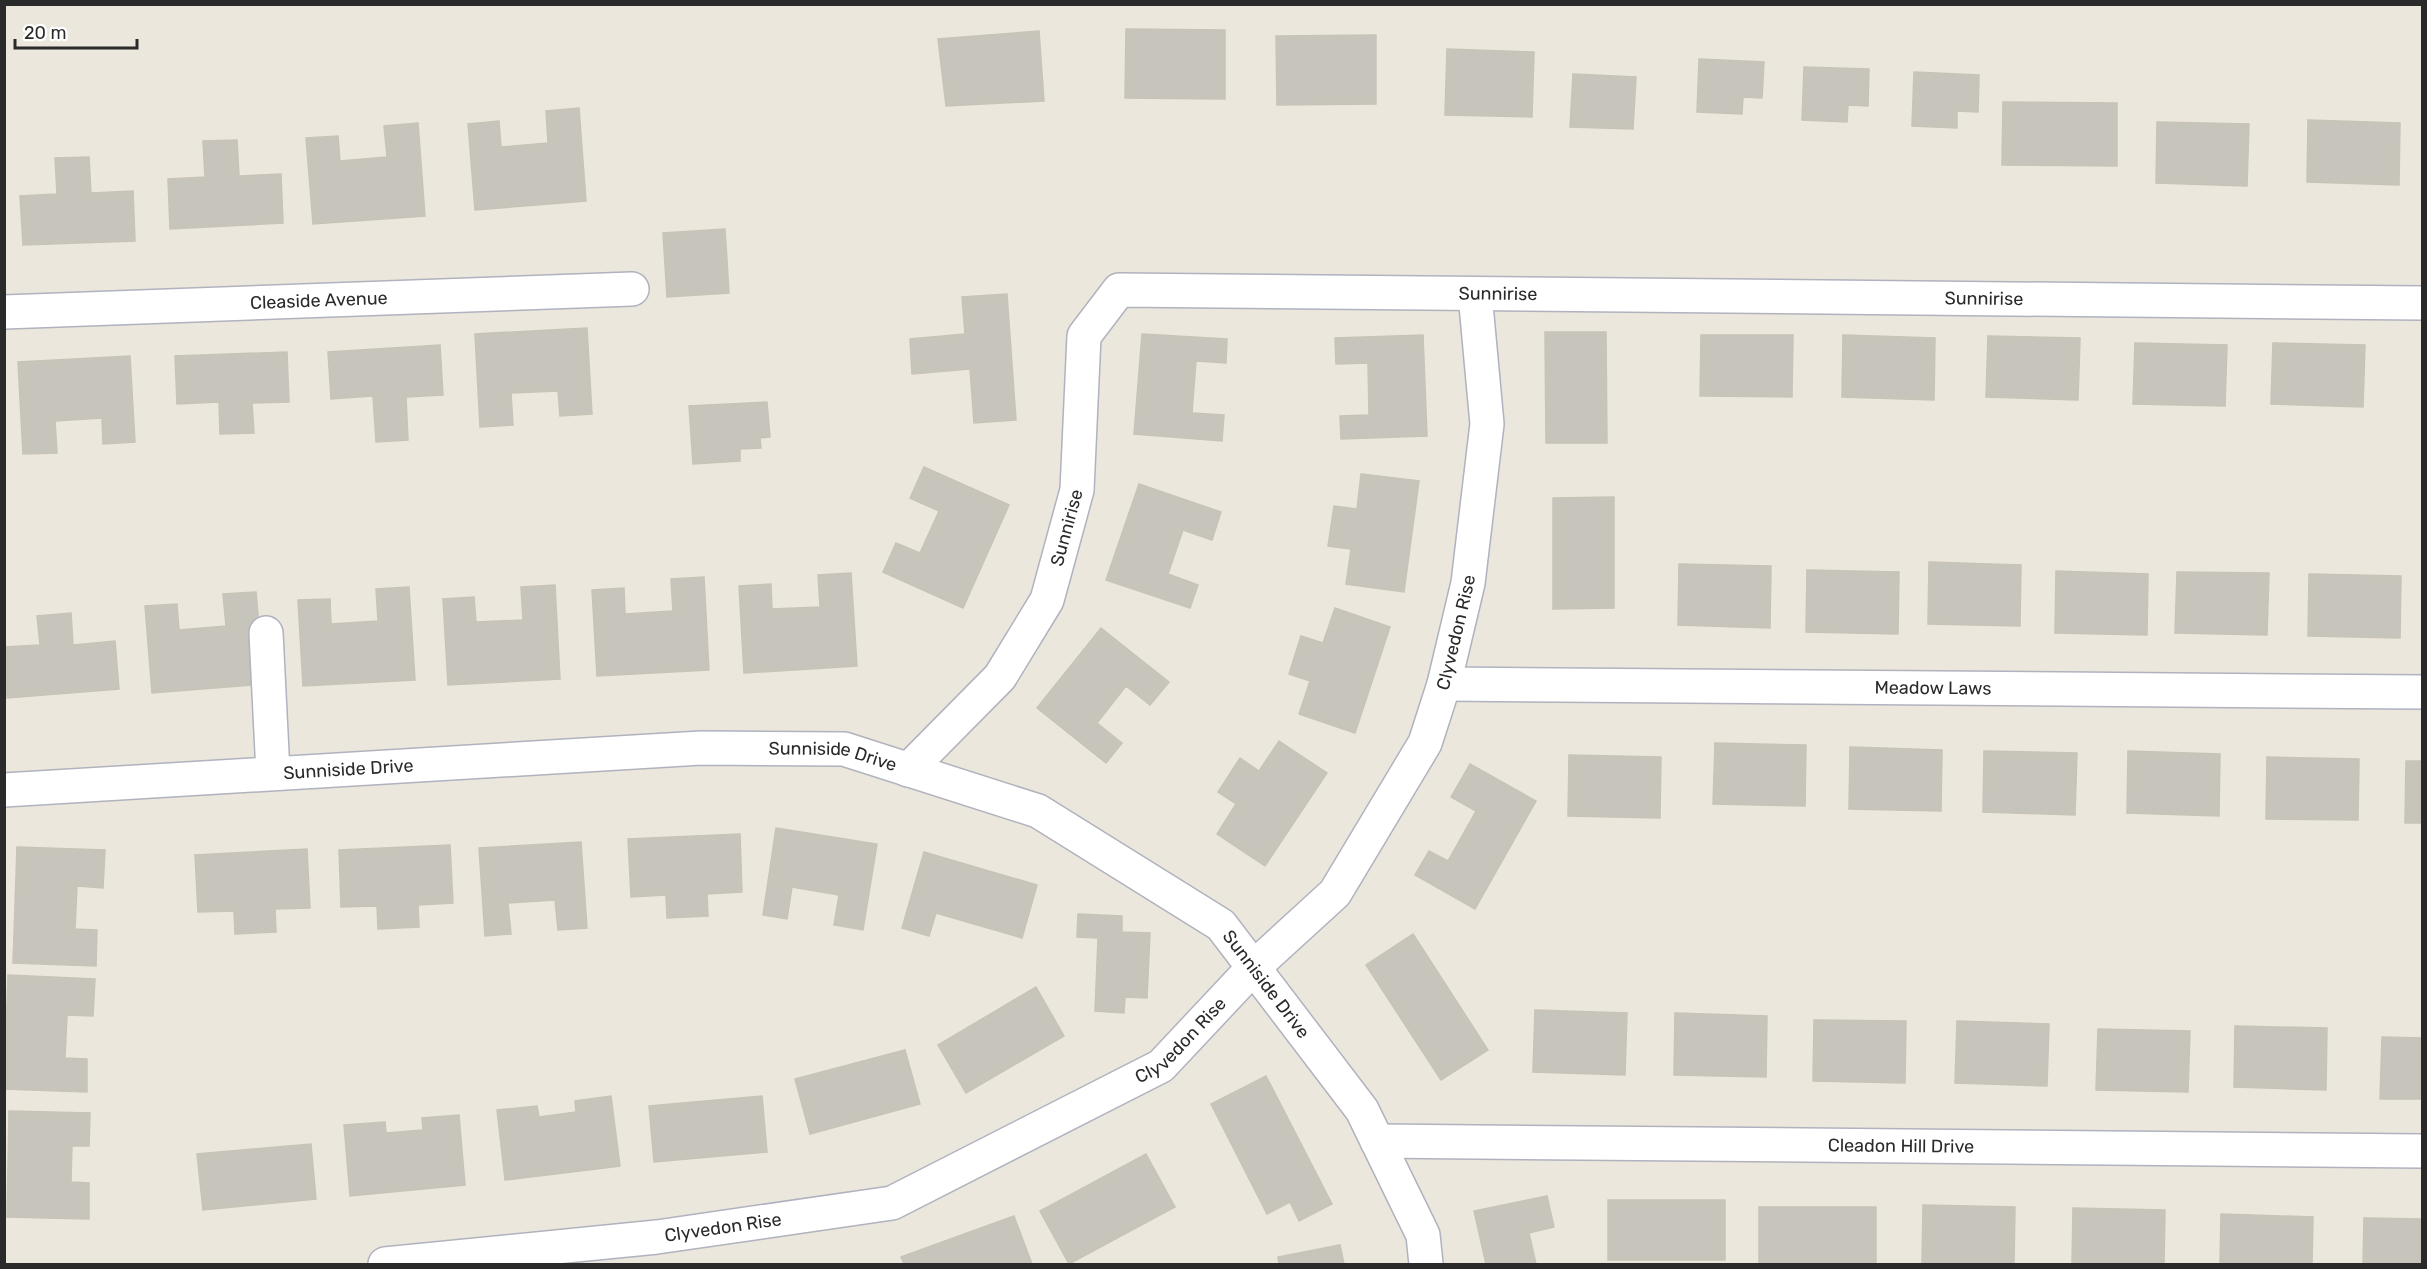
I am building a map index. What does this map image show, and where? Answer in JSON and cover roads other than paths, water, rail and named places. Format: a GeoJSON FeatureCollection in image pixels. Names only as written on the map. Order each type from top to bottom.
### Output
{"type":"FeatureCollection","features":[{"type":"Feature","properties":{"kind":"street","name":"Cleaside Avenue"},"geometry":{"type":"LineString","coordinates":[[4,312],[632,289]]}},
{"type":"Feature","properties":{"kind":"street","name":"Sunnirise"},"geometry":{"type":"LineString","coordinates":[[908,770],[1000,677],[1047,600],[1077,490],[1084,336],[1119,290],[2422,303]]}},
{"type":"Feature","properties":{"kind":"street","name":"Clyvedon Rise"},"geometry":{"type":"LineString","coordinates":[[385,1264],[657,1237],[892,1203],[1161,1066],[1253,968],[1335,893],[1425,742],[1444,684],[1468,583],[1487,424],[1475,294]]}},
{"type":"Feature","properties":{"kind":"street"},"geometry":{"type":"LineString","coordinates":[[274,635],[284,772]]}},
{"type":"Feature","properties":{"kind":"street","name":"Meadow Laws"},"geometry":{"type":"LineString","coordinates":[[1444,684],[2422,692]]}},
{"type":"Feature","properties":{"kind":"street","name":"Sunniside Drive"},"geometry":{"type":"LineString","coordinates":[[4,790],[701,748],[844,749],[1038,811],[1221,925],[1362,1110],[1423,1235],[1426,1264]]}},
{"type":"Feature","properties":{"kind":"street","name":"Cleadon Hill Drive"},"geometry":{"type":"LineString","coordinates":[[1377,1141],[2422,1151]]}}]}
